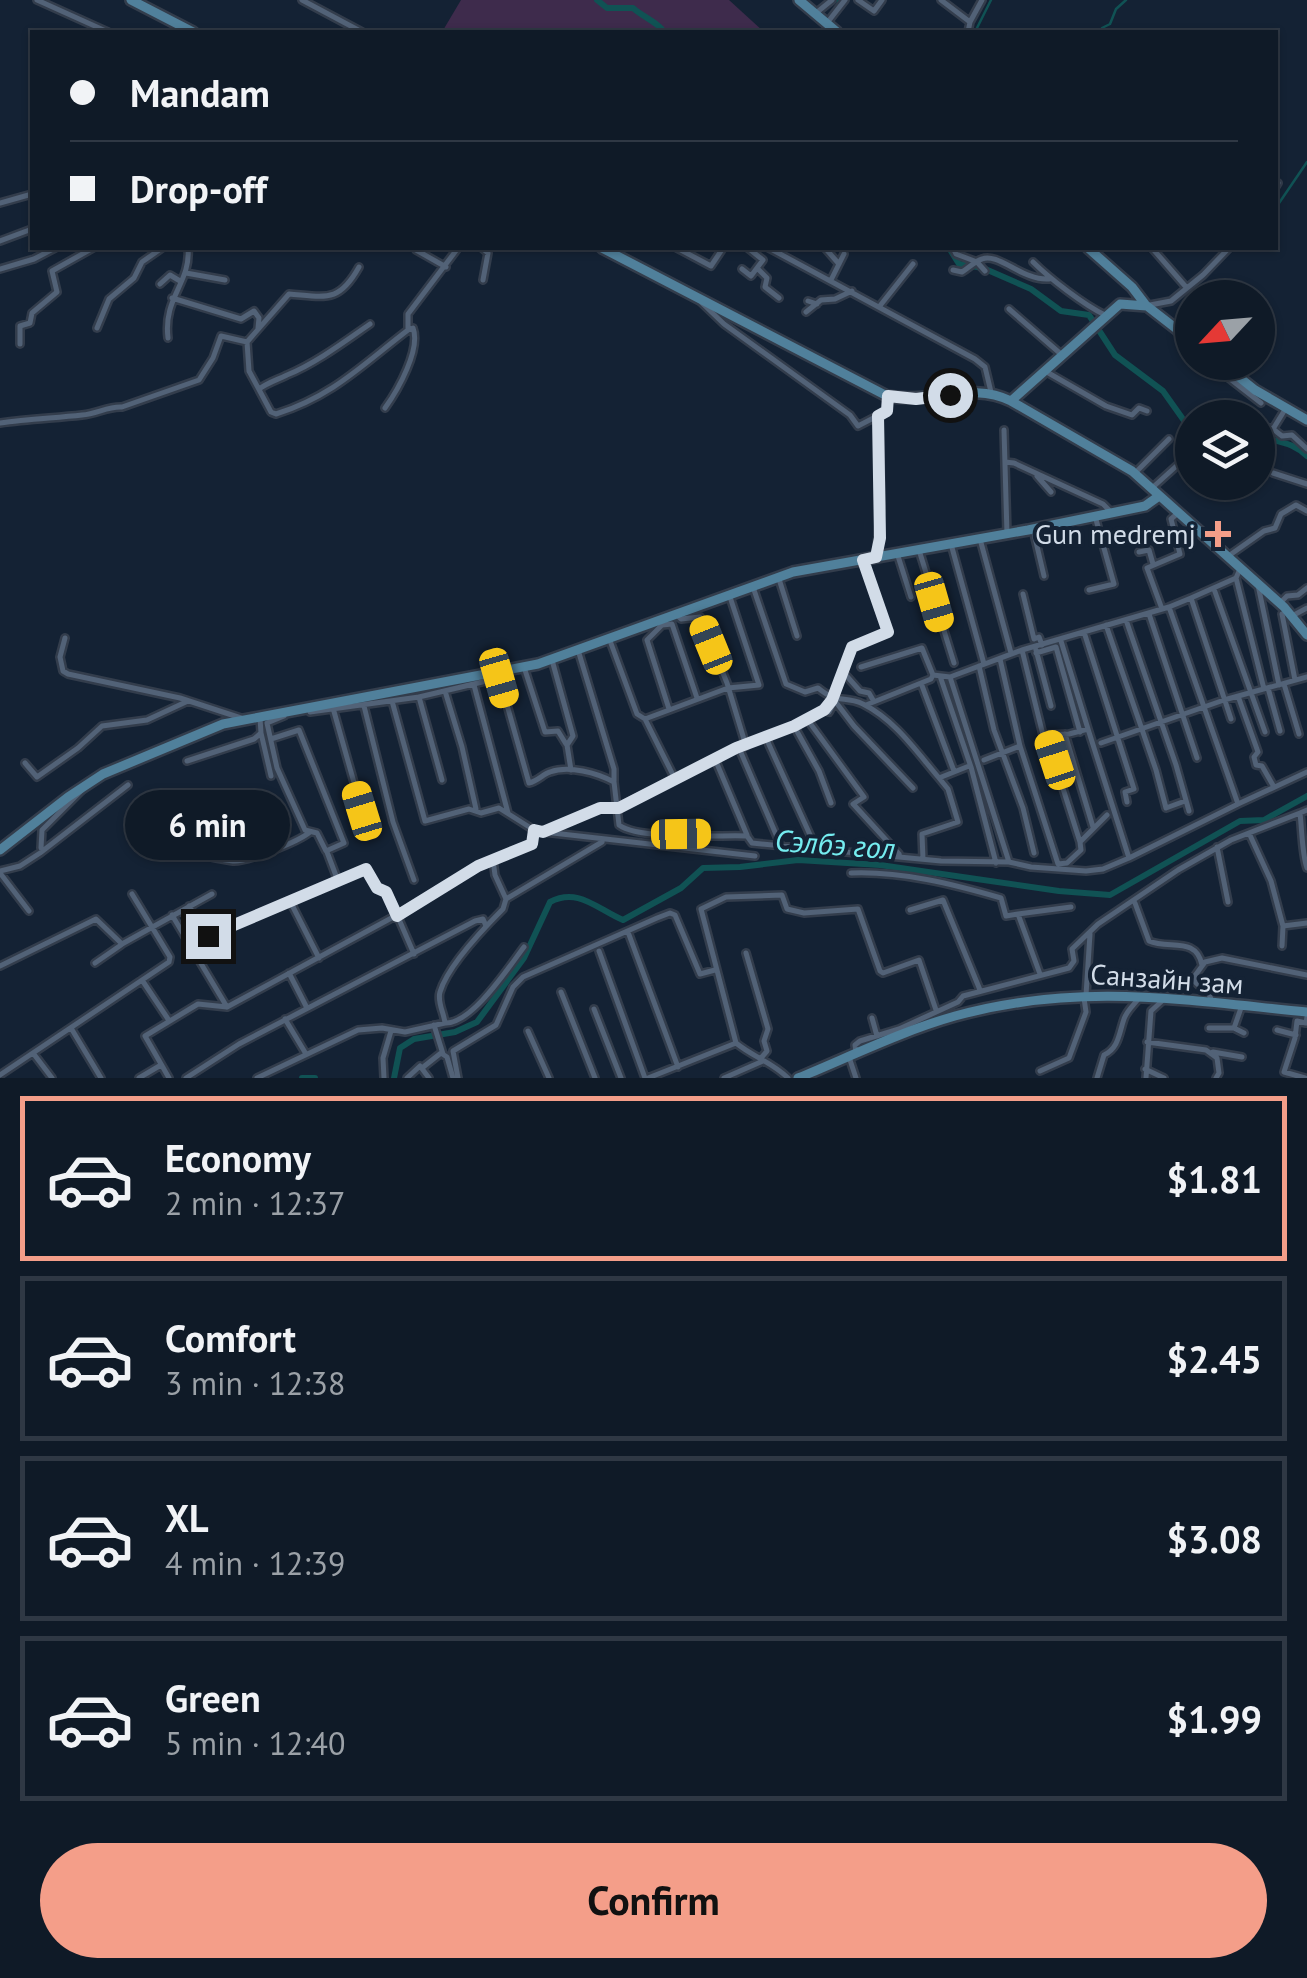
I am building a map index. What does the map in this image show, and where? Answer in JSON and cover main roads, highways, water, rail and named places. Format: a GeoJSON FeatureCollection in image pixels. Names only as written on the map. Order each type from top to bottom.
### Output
{"type":"FeatureCollection","features":[{"type":"Feature","properties":{"kind":"main road"},"geometry":{"type":"LineString","coordinates":[[131,0],[189,30]]}},
{"type":"Feature","properties":{"kind":"main road"},"geometry":{"type":"LineString","coordinates":[[799,0],[835,30]]}},
{"type":"Feature","properties":{"kind":"main road"},"geometry":{"type":"LineString","coordinates":[[606,250],[888,396],[916,399],[992,392],[1012,402],[1133,472],[1227,557],[1238,573],[1258,584],[1307,635]]}},
{"type":"Feature","properties":{"kind":"main road"},"geometry":{"type":"LineString","coordinates":[[1090,250],[1175,328]]}},
{"type":"Feature","properties":{"kind":"main road"},"geometry":{"type":"LineString","coordinates":[[1012,402],[1120,304],[1132,288]]}},
{"type":"Feature","properties":{"kind":"main road"},"geometry":{"type":"LineString","coordinates":[[1120,304],[1147,306]]}},
{"type":"Feature","properties":{"kind":"main road"},"geometry":{"type":"LineString","coordinates":[[1246,380],[1307,420]]}},
{"type":"Feature","properties":{"kind":"main road"},"geometry":{"type":"LineString","coordinates":[[0,850],[86,784],[140,756],[244,718],[444,688],[498,675],[661,622],[778,576],[1112,513],[1145,506],[1159,496]]}},
{"type":"Feature","properties":{"kind":"main road"},"geometry":{"type":"LineString","coordinates":[[1145,506],[1159,496]]}},
{"type":"Feature","properties":{"kind":"main road","name":"Санзайн зам"},"geometry":{"type":"LineString","coordinates":[[798,1078],[952,1017],[1016,1003],[1085,995],[1169,997],[1242,1005],[1307,1019]]}},
{"type":"Feature","properties":{"kind":"waterway"},"geometry":{"type":"LineString","coordinates":[[597,0],[607,8],[633,8],[662,30]]}},
{"type":"Feature","properties":{"kind":"waterway"},"geometry":{"type":"LineString","coordinates":[[823,7],[839,0]]}},
{"type":"Feature","properties":{"kind":"waterway"},"geometry":{"type":"LineString","coordinates":[[976,30],[991,0]]}},
{"type":"Feature","properties":{"kind":"waterway"},"geometry":{"type":"LineString","coordinates":[[1102,30],[1126,0]]}},
{"type":"Feature","properties":{"kind":"waterway"},"geometry":{"type":"LineString","coordinates":[[1278,205],[1307,162]]}},
{"type":"Feature","properties":{"kind":"waterway"},"geometry":{"type":"LineString","coordinates":[[950,250],[959,264],[983,268],[1031,289],[1061,311],[1089,315],[1115,355],[1163,391],[1175,408]]}},
{"type":"Feature","properties":{"kind":"waterway"},"geometry":{"type":"LineString","coordinates":[[1275,441],[1293,446],[1307,456]]}},
{"type":"Feature","properties":{"kind":"waterway","name":"Сэлбэ гол"},"geometry":{"type":"LineString","coordinates":[[394,1078],[400,1048],[414,1039],[455,1032],[477,1022],[524,958],[550,902],[560,898],[579,898],[623,920],[681,888],[703,868],[798,860],[880,865],[1110,895],[1240,821],[1264,820],[1307,796]]}},
{"type":"Feature","properties":{"kind":"waterway","name":"Сэлбэ гол"},"geometry":{"type":"LineString","coordinates":[[302,1078],[315,1078]]}},
{"type":"Feature","properties":{"kind":"place","name":"Gun medremj"},"geometry":{"type":"Point","coordinates":[1218,534]}}]}
